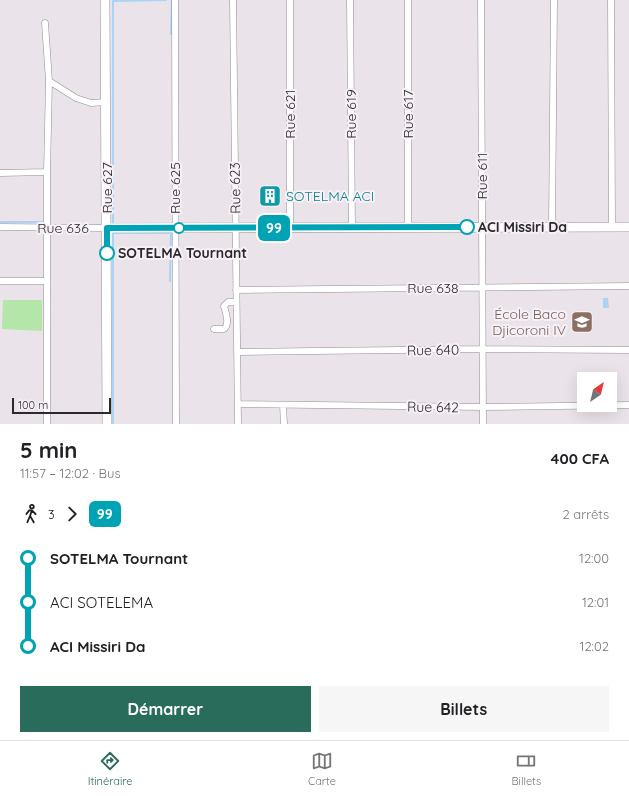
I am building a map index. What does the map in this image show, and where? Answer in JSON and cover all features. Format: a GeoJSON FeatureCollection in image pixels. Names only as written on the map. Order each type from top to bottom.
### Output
{"type":"FeatureCollection","features":[{"type":"Feature","properties":{"kind":"street","name":"Rue 627"},"geometry":{"type":"LineString","coordinates":[[105,0],[107,424]]}},
{"type":"Feature","properties":{"kind":"street","name":"Rue 625"},"geometry":{"type":"LineString","coordinates":[[175,0],[176,424]]}},
{"type":"Feature","properties":{"kind":"street","name":"Rue 623"},"geometry":{"type":"LineString","coordinates":[[233,0],[238,424]]}},
{"type":"Feature","properties":{"kind":"street","name":"Rue 621"},"geometry":{"type":"LineString","coordinates":[[290,0],[290,228]]}},
{"type":"Feature","properties":{"kind":"street","name":"Rue 619"},"geometry":{"type":"LineString","coordinates":[[350,0],[352,227]]}},
{"type":"Feature","properties":{"kind":"street","name":"Rue 617"},"geometry":{"type":"LineString","coordinates":[[408,0],[408,227]]}},
{"type":"Feature","properties":{"kind":"street","name":"Rue 611"},"geometry":{"type":"LineString","coordinates":[[481,0],[483,424]]}},
{"type":"Feature","properties":{"kind":"street"},"geometry":{"type":"LineString","coordinates":[[552,227],[554,0]]}},
{"type":"Feature","properties":{"kind":"street"},"geometry":{"type":"LineString","coordinates":[[611,0],[612,227]]}},
{"type":"Feature","properties":{"kind":"street"},"geometry":{"type":"LineString","coordinates":[[46,23],[49,81],[47,172],[47,424]]}},
{"type":"Feature","properties":{"kind":"street"},"geometry":{"type":"LineString","coordinates":[[49,81],[76,98],[91,103],[106,102]]}},
{"type":"Feature","properties":{"kind":"street"},"geometry":{"type":"LineString","coordinates":[[0,173],[47,172]]}},
{"type":"Feature","properties":{"kind":"street","name":"Rue 636"},"geometry":{"type":"LineString","coordinates":[[0,228],[629,227]]}},
{"type":"Feature","properties":{"kind":"street"},"geometry":{"type":"LineString","coordinates":[[0,281],[47,281]]}},
{"type":"Feature","properties":{"kind":"street","name":"Rue 638"},"geometry":{"type":"LineString","coordinates":[[236,290],[629,286]]}},
{"type":"Feature","properties":{"kind":"street"},"geometry":{"type":"LineString","coordinates":[[214,329],[224,329],[226,327],[227,324],[224,306],[228,302],[236,302]]}},
{"type":"Feature","properties":{"kind":"street","name":"Rue 640"},"geometry":{"type":"LineString","coordinates":[[237,352],[482,349],[629,350]]}},
{"type":"Feature","properties":{"kind":"street","name":"Rue 642"},"geometry":{"type":"LineString","coordinates":[[238,404],[483,407],[629,405]]}},
{"type":"Feature","properties":{"kind":"street"},"geometry":{"type":"LineString","coordinates":[[283,405],[284,424]]}},
{"type":"Feature","properties":{"kind":"green space"},"geometry":{"type":"Polygon","coordinates":[[[3,300],[42,300],[42,331],[2,329],[3,300]]]}},
{"type":"Feature","properties":{"kind":"water"},"geometry":{"type":"Polygon","coordinates":[[[603,298],[608,298],[609,308],[603,308],[603,298]]]}},
{"type":"Feature","properties":{"kind":"waterway"},"geometry":{"type":"LineString","coordinates":[[113,0],[113,225]]}},
{"type":"Feature","properties":{"kind":"waterway"},"geometry":{"type":"LineString","coordinates":[[113,1],[166,0]]}},
{"type":"Feature","properties":{"kind":"waterway"},"geometry":{"type":"LineString","coordinates":[[171,34],[172,0]]}},
{"type":"Feature","properties":{"kind":"waterway"},"geometry":{"type":"LineString","coordinates":[[0,222],[42,222]]}},
{"type":"Feature","properties":{"kind":"waterway"},"geometry":{"type":"LineString","coordinates":[[113,231],[113,233],[171,233],[170,281]]}},
{"type":"Feature","properties":{"kind":"waterway"},"geometry":{"type":"LineString","coordinates":[[113,233],[113,424]]}},
{"type":"Feature","properties":{"kind":"bus line","name":"99"},"geometry":{"type":"LineString","coordinates":[[107,253],[107,228],[467,227]]}},
{"type":"Feature","properties":{"kind":"place","name":"SOTELMA ACI"},"geometry":{"type":"Point","coordinates":[270,196]}},
{"type":"Feature","properties":{"kind":"place","name":"ACI Missiri Da"},"geometry":{"type":"Point","coordinates":[467,227]}},
{"type":"Feature","properties":{"kind":"place","name":"SOTELMA Tournant"},"geometry":{"type":"Point","coordinates":[107,253]}},
{"type":"Feature","properties":{"kind":"place","name":"École Baco Djicoroni IV"},"geometry":{"type":"Point","coordinates":[582,322]}}]}
